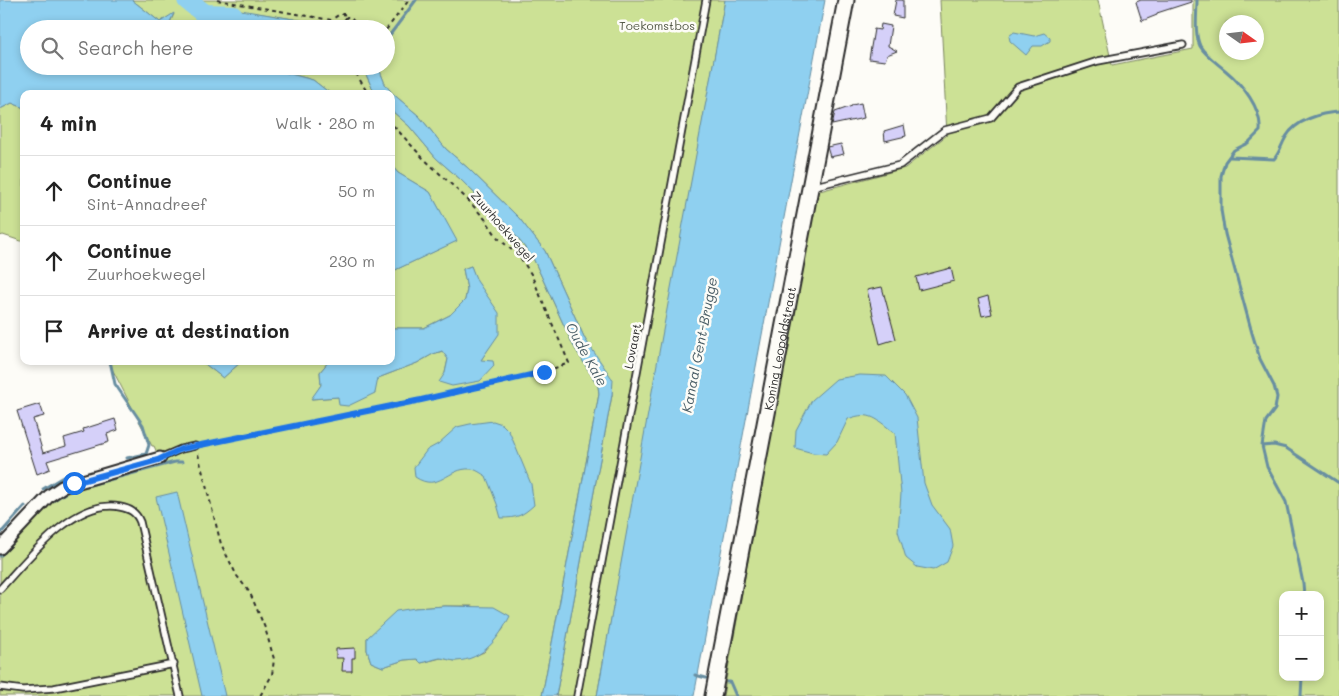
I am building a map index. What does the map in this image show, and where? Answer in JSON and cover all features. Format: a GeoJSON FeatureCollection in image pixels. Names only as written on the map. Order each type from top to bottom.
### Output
{"type":"FeatureCollection","features":[{"type":"Feature","properties":{"kind":"street","name":"Koning Leopoldstraat"},"geometry":{"type":"LineString","coordinates":[[714,696],[846,0]]}},
{"type":"Feature","properties":{"kind":"street"},"geometry":{"type":"LineString","coordinates":[[0,548],[49,496],[62,487],[160,458]]}},
{"type":"Feature","properties":{"kind":"lane","name":"Lovaart"},"geometry":{"type":"LineString","coordinates":[[577,696],[706,0]]}},
{"type":"Feature","properties":{"kind":"lane"},"geometry":{"type":"LineString","coordinates":[[810,188],[900,165],[945,130],[991,118],[1018,87],[1098,61],[1184,45]]}},
{"type":"Feature","properties":{"kind":"lane"},"geometry":{"type":"LineString","coordinates":[[160,458],[181,449],[195,446]]}},
{"type":"Feature","properties":{"kind":"lane"},"geometry":{"type":"LineString","coordinates":[[0,589],[50,536],[69,521],[97,508],[109,506],[129,510],[136,514],[140,522],[180,696]]}},
{"type":"Feature","properties":{"kind":"lane"},"geometry":{"type":"LineString","coordinates":[[0,686],[23,690],[54,688],[174,664]]}},
{"type":"Feature","properties":{"kind":"path"},"geometry":{"type":"LineString","coordinates":[[217,0],[332,20],[340,14],[344,14],[345,19],[350,17],[352,20]]}},
{"type":"Feature","properties":{"kind":"path"},"geometry":{"type":"LineString","coordinates":[[394,20],[409,0]]}},
{"type":"Feature","properties":{"kind":"path"},"geometry":{"type":"LineString","coordinates":[[357,75],[366,90]]}},
{"type":"Feature","properties":{"kind":"path","name":"Zuurhoekwegel"},"geometry":{"type":"LineString","coordinates":[[195,446],[491,385],[544,372],[569,363],[535,283],[520,257],[498,238],[485,219],[467,199],[423,158],[395,127]]}},
{"type":"Feature","properties":{"kind":"path"},"geometry":{"type":"LineString","coordinates":[[195,446],[221,544],[237,576],[250,593],[265,628],[274,659],[272,674],[260,696]]}},
{"type":"Feature","properties":{"kind":"green space","name":"Toekomstbos"},"geometry":{"type":"Polygon","coordinates":[[[132,0],[725,0],[597,696],[556,696],[612,395],[612,383],[585,339],[545,251],[519,218],[446,149],[419,116],[395,96],[395,90],[390,90],[385,84],[382,75],[395,75],[395,20],[299,20],[257,13],[206,14],[224,20],[171,20],[174,14],[164,20],[157,20],[132,0]]]}},
{"type":"Feature","properties":{"kind":"green space"},"geometry":{"type":"Polygon","coordinates":[[[940,0],[1098,0],[1112,65],[1193,49],[1193,0],[1339,0],[1339,696],[723,696],[816,192],[905,168],[947,135],[940,0]]]}},
{"type":"Feature","properties":{"kind":"green space"},"geometry":{"type":"Polygon","coordinates":[[[294,75],[366,75],[373,90],[326,90],[313,80],[294,75]]]}},
{"type":"Feature","properties":{"kind":"green space"},"geometry":{"type":"Polygon","coordinates":[[[12,103],[20,106],[20,241],[3,235],[0,236],[0,109],[12,103]]]}},
{"type":"Feature","properties":{"kind":"green space"},"geometry":{"type":"Polygon","coordinates":[[[395,114],[409,126],[436,158],[509,227],[533,258],[573,345],[598,386],[599,394],[542,696],[0,696],[0,551],[64,489],[161,462],[110,365],[206,365],[223,378],[238,365],[326,365],[320,372],[321,385],[312,399],[338,397],[443,351],[448,359],[445,373],[481,360],[498,334],[486,296],[476,281],[471,266],[463,269],[467,289],[465,300],[450,315],[424,328],[395,328],[395,270],[456,241],[430,192],[395,170],[395,114]],[[472,606],[415,608],[381,627],[367,638],[367,650],[371,662],[383,667],[404,660],[417,659],[421,663],[441,658],[455,661],[484,652],[504,628],[472,606]]]}},
{"type":"Feature","properties":{"kind":"water"},"geometry":{"type":"Polygon","coordinates":[[[0,0],[132,0],[157,20],[20,20],[20,75],[294,75],[313,80],[326,90],[20,90],[20,106],[12,103],[0,109],[0,0]]]}},
{"type":"Feature","properties":{"kind":"water","name":"Kanaal Gent-Brugge"},"geometry":{"type":"Polygon","coordinates":[[[725,0],[825,0],[694,696],[597,696],[662,336],[725,0]]]}},
{"type":"Feature","properties":{"kind":"water"},"geometry":{"type":"Polygon","coordinates":[[[229,8],[299,20],[224,20],[205,14],[229,8]]]}},
{"type":"Feature","properties":{"kind":"water"},"geometry":{"type":"Polygon","coordinates":[[[174,13],[171,20],[163,20],[174,13]]]}},
{"type":"Feature","properties":{"kind":"water"},"geometry":{"type":"Polygon","coordinates":[[[1014,32],[1034,36],[1044,33],[1050,38],[1050,41],[1042,46],[1033,46],[1026,55],[1010,41],[1009,36],[1014,32]]]}},
{"type":"Feature","properties":{"kind":"water"},"geometry":{"type":"Polygon","coordinates":[[[366,75],[382,75],[390,90],[373,90],[366,75]]]}},
{"type":"Feature","properties":{"kind":"water"},"geometry":{"type":"Polygon","coordinates":[[[395,96],[419,116],[446,149],[519,218],[545,251],[585,339],[613,380],[612,395],[556,696],[542,696],[599,394],[598,386],[573,345],[533,258],[509,227],[436,158],[409,126],[395,114],[395,96]]]}},
{"type":"Feature","properties":{"kind":"water"},"geometry":{"type":"Polygon","coordinates":[[[395,170],[430,192],[457,241],[395,270],[395,170]]]}},
{"type":"Feature","properties":{"kind":"water"},"geometry":{"type":"Polygon","coordinates":[[[471,266],[477,281],[499,313],[499,334],[481,360],[493,361],[494,366],[480,381],[452,386],[439,382],[445,373],[448,359],[442,351],[378,378],[375,393],[348,406],[339,405],[338,397],[311,399],[321,385],[320,372],[326,365],[395,365],[395,328],[424,328],[450,315],[465,300],[467,289],[463,269],[471,266]]]}},
{"type":"Feature","properties":{"kind":"water"},"geometry":{"type":"Polygon","coordinates":[[[206,365],[238,365],[223,378],[206,365]]]}},
{"type":"Feature","properties":{"kind":"water"},"geometry":{"type":"Polygon","coordinates":[[[860,375],[886,376],[905,395],[917,418],[924,483],[932,505],[950,529],[953,546],[947,562],[933,570],[917,567],[906,558],[898,531],[901,494],[895,433],[878,420],[868,416],[856,416],[848,419],[837,442],[826,454],[795,448],[796,430],[812,400],[836,379],[860,375]]]}},
{"type":"Feature","properties":{"kind":"water"},"geometry":{"type":"Polygon","coordinates":[[[493,421],[502,424],[509,431],[531,484],[534,505],[523,514],[511,518],[501,518],[486,476],[475,470],[463,469],[431,482],[415,477],[414,467],[427,450],[438,444],[457,427],[493,421]]]}},
{"type":"Feature","properties":{"kind":"water"},"geometry":{"type":"Polygon","coordinates":[[[177,492],[225,696],[202,696],[156,497],[177,492]]]}},
{"type":"Feature","properties":{"kind":"water"},"geometry":{"type":"Polygon","coordinates":[[[445,606],[494,607],[510,616],[501,632],[489,646],[474,657],[466,660],[454,661],[440,658],[421,663],[417,659],[404,660],[383,667],[371,662],[367,650],[367,638],[396,611],[445,606]]]}},
{"type":"Feature","properties":{"kind":"building"},"geometry":{"type":"Polygon","coordinates":[[[896,0],[903,0],[903,18],[893,16],[896,0]]]}},
{"type":"Feature","properties":{"kind":"building"},"geometry":{"type":"Polygon","coordinates":[[[1141,0],[1191,0],[1191,2],[1157,13],[1157,15],[1142,21],[1136,2],[1141,0]]]}},
{"type":"Feature","properties":{"kind":"building"},"geometry":{"type":"Polygon","coordinates":[[[881,24],[891,26],[888,46],[897,51],[887,55],[885,61],[869,59],[874,29],[880,30],[881,24]]]}},
{"type":"Feature","properties":{"kind":"building"},"geometry":{"type":"Polygon","coordinates":[[[861,103],[864,118],[832,125],[835,112],[861,103]]]}},
{"type":"Feature","properties":{"kind":"building"},"geometry":{"type":"Polygon","coordinates":[[[904,125],[906,136],[885,141],[884,131],[904,125]]]}},
{"type":"Feature","properties":{"kind":"building"},"geometry":{"type":"Polygon","coordinates":[[[841,144],[844,154],[830,157],[827,147],[841,144]]]}},
{"type":"Feature","properties":{"kind":"building"},"geometry":{"type":"Polygon","coordinates":[[[951,268],[954,281],[919,290],[916,277],[951,268]]]}},
{"type":"Feature","properties":{"kind":"building"},"geometry":{"type":"Polygon","coordinates":[[[882,287],[896,339],[880,344],[867,290],[882,287]]]}},
{"type":"Feature","properties":{"kind":"building"},"geometry":{"type":"Polygon","coordinates":[[[988,296],[992,314],[982,316],[978,299],[988,296]]]}},
{"type":"Feature","properties":{"kind":"building"},"geometry":{"type":"Polygon","coordinates":[[[40,404],[44,416],[33,419],[43,453],[66,446],[64,438],[84,432],[83,429],[115,419],[118,430],[107,434],[109,442],[47,461],[50,469],[37,474],[17,411],[40,404]]]}},
{"type":"Feature","properties":{"kind":"building"},"geometry":{"type":"Polygon","coordinates":[[[355,648],[355,658],[352,658],[352,671],[342,671],[343,658],[336,658],[336,649],[355,648]]]}},
{"type":"Feature","properties":{"kind":"waterway","name":"Oude Kale"},"geometry":{"type":"LineString","coordinates":[[187,0],[205,14],[233,15]]}},
{"type":"Feature","properties":{"kind":"waterway"},"geometry":{"type":"LineString","coordinates":[[395,28],[416,0]]}},
{"type":"Feature","properties":{"kind":"waterway"},"geometry":{"type":"LineString","coordinates":[[1197,0],[1196,29],[1200,46],[1208,56],[1244,89],[1254,105],[1260,122],[1260,131],[1248,143],[1234,150],[1225,162],[1221,176],[1221,210],[1225,234],[1252,333],[1260,359],[1274,386],[1277,397],[1275,409],[1266,421],[1262,446],[1267,467],[1286,502],[1304,591]]}},
{"type":"Feature","properties":{"kind":"waterway"},"geometry":{"type":"LineString","coordinates":[[1230,157],[1274,159],[1286,137],[1296,126],[1317,116],[1339,112]]}},
{"type":"Feature","properties":{"kind":"waterway"},"geometry":{"type":"LineString","coordinates":[[111,365],[115,384],[143,425],[149,445],[146,454],[127,458]]}},
{"type":"Feature","properties":{"kind":"waterway"},"geometry":{"type":"LineString","coordinates":[[1262,446],[1274,445],[1286,448],[1339,483]]}},
{"type":"Feature","properties":{"kind":"waterway"},"geometry":{"type":"LineString","coordinates":[[86,486],[175,462],[182,462]]}},
{"type":"Feature","properties":{"kind":"waterway"},"geometry":{"type":"LineString","coordinates":[[43,489],[63,477]]}},
{"type":"Feature","properties":{"kind":"waterway"},"geometry":{"type":"LineString","coordinates":[[48,504],[68,491]]}},
{"type":"Feature","properties":{"kind":"waterway"},"geometry":{"type":"LineString","coordinates":[[0,534],[25,506]]}},
{"type":"Feature","properties":{"kind":"waterway"},"geometry":{"type":"LineString","coordinates":[[0,556],[12,544]]}},
{"type":"Feature","properties":{"kind":"waterway"},"geometry":{"type":"LineString","coordinates":[[695,675],[706,678]]}},
{"type":"Feature","properties":{"kind":"waterway"},"geometry":{"type":"LineString","coordinates":[[1301,696],[1302,681]]}},
{"type":"Feature","properties":{"kind":"waterway"},"geometry":{"type":"LineString","coordinates":[[727,682],[730,682],[736,696]]}},
{"type":"Feature","properties":{"kind":"route"},"geometry":{"type":"LineString","coordinates":[[74,483],[158,460],[181,449],[421,400],[544,372]]}}]}
